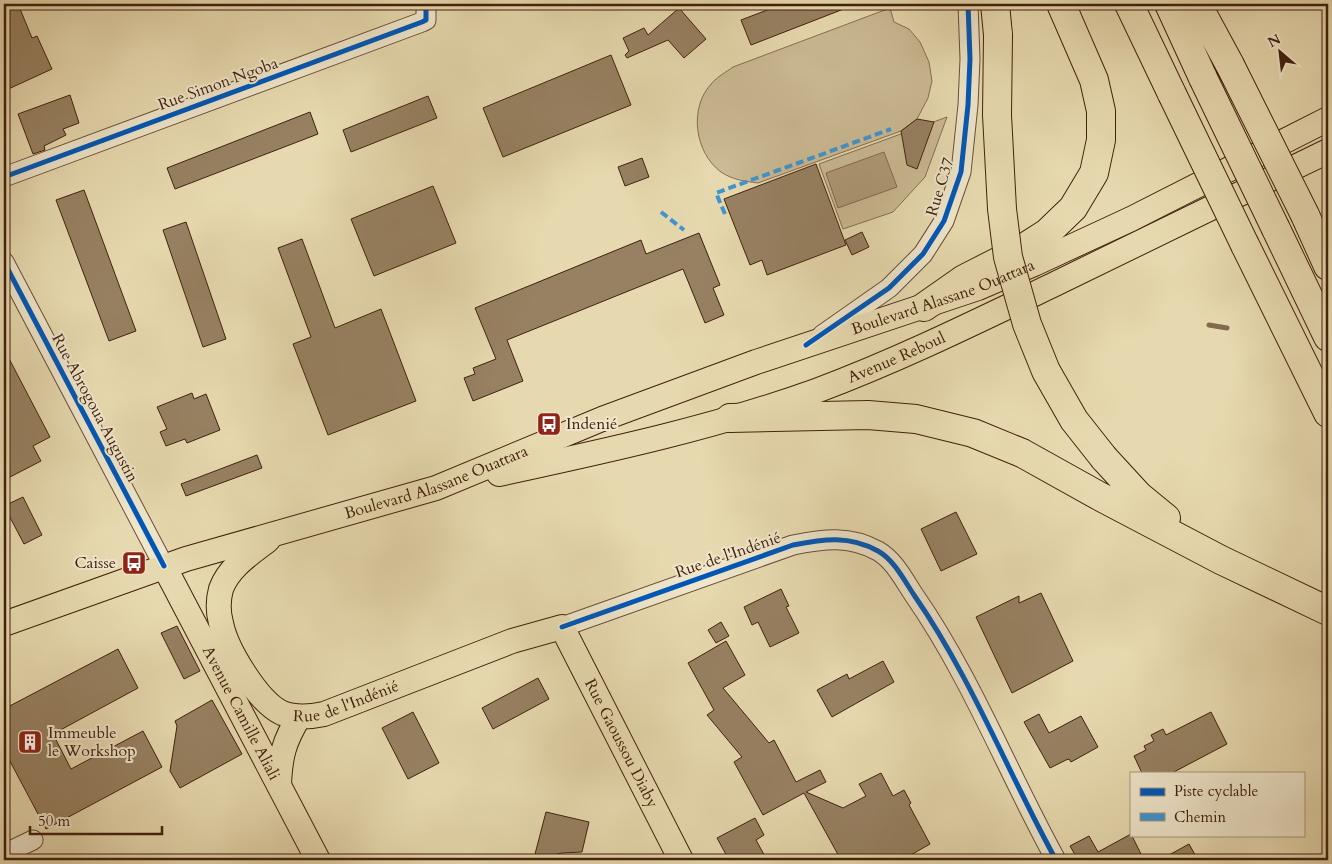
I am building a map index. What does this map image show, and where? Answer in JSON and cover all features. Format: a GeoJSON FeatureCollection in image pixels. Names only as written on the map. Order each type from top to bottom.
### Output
{"type":"FeatureCollection","features":[{"type":"Feature","properties":{"kind":"highway"},"geometry":{"type":"LineString","coordinates":[[995,4],[998,35],[997,115],[1002,209],[1008,257],[1027,324],[1046,371],[1074,420],[1104,458],[1138,495],[1221,560]]}},
{"type":"Feature","properties":{"kind":"highway"},"geometry":{"type":"LineString","coordinates":[[924,307],[964,280],[1019,251],[1046,233],[1073,208],[1094,173],[1100,140],[1101,111],[1094,80],[1061,4]]}},
{"type":"Feature","properties":{"kind":"highway"},"geometry":{"type":"LineString","coordinates":[[1129,4],[1328,413]]}},
{"type":"Feature","properties":{"kind":"highway"},"geometry":{"type":"LineString","coordinates":[[1169,4],[1328,337]]}},
{"type":"Feature","properties":{"kind":"highway"},"geometry":{"type":"LineString","coordinates":[[1196,4],[1230,65],[1305,215],[1328,266]]}},
{"type":"Feature","properties":{"kind":"highway"},"geometry":{"type":"LineString","coordinates":[[730,418],[868,415],[916,419],[973,433],[1022,453],[1221,560],[1328,611]]}},
{"type":"Feature","properties":{"kind":"main road","name":"Boulevard Alassane Ouattara"},"geometry":{"type":"LineString","coordinates":[[4,624],[134,579],[164,566],[436,488],[602,419],[756,362],[978,288],[1131,218],[1328,119]]}},
{"type":"Feature","properties":{"kind":"main road","name":"Avenue Reboul"},"geometry":{"type":"LineString","coordinates":[[436,488],[612,449],[730,418],[814,391],[891,362],[990,316],[1328,151]]}},
{"type":"Feature","properties":{"kind":"main road","name":"Rue de l'Indénié"},"geometry":{"type":"LineString","coordinates":[[275,533],[237,564],[226,578],[219,598],[219,610],[221,625],[243,671],[258,694],[283,713],[299,717],[324,714],[512,641],[562,626]]}},
{"type":"Feature","properties":{"kind":"main road","name":"Avenue Camille Aliali"},"geometry":{"type":"LineString","coordinates":[[164,566],[318,860]]}},
{"type":"Feature","properties":{"kind":"main road","name":"Rue Gaoussou Diaby"},"geometry":{"type":"LineString","coordinates":[[562,626],[681,860]]}},
{"type":"Feature","properties":{"kind":"main road"},"geometry":{"type":"LineString","coordinates":[[279,785],[283,749],[288,734],[299,717]]}},
{"type":"Feature","properties":{"kind":"street","name":"Rue Simon Ngoba"},"geometry":{"type":"LineString","coordinates":[[4,177],[422,22],[426,20],[426,4]]}},
{"type":"Feature","properties":{"kind":"street","name":"Rue C37"},"geometry":{"type":"LineString","coordinates":[[806,345],[889,288],[922,254],[944,221],[961,172],[968,114],[970,59],[968,4]]}},
{"type":"Feature","properties":{"kind":"street","name":"Rue Abrogoua Augustin"},"geometry":{"type":"LineString","coordinates":[[4,262],[164,566]]}},
{"type":"Feature","properties":{"kind":"street","name":"Rue de l'Indénié"},"geometry":{"type":"LineString","coordinates":[[562,626],[793,545],[824,539],[854,541],[879,552],[897,570],[922,606],[958,668],[1056,860]]}},
{"type":"Feature","properties":{"kind":"street"},"geometry":{"type":"LineString","coordinates":[[4,854],[32,840]]}},
{"type":"Feature","properties":{"kind":"shaded area"},"geometry":{"type":"Polygon","coordinates":[[[890,8],[894,22],[909,29],[920,42],[929,62],[932,81],[928,98],[917,119],[901,131],[758,183],[730,177],[712,164],[700,142],[697,117],[704,93],[716,79],[733,67],[890,8]]]}},
{"type":"Feature","properties":{"kind":"shaded area"},"geometry":{"type":"Polygon","coordinates":[[[947,117],[925,177],[893,212],[843,229],[819,164],[947,117]]]}},
{"type":"Feature","properties":{"kind":"shaded area"},"geometry":{"type":"Polygon","coordinates":[[[884,152],[897,187],[838,208],[826,173],[884,152]]]}},
{"type":"Feature","properties":{"kind":"building"},"geometry":{"type":"Polygon","coordinates":[[[18,4],[32,38],[37,36],[52,69],[4,91],[4,10],[18,4]]]}},
{"type":"Feature","properties":{"kind":"building"},"geometry":{"type":"Polygon","coordinates":[[[783,4],[854,5],[751,45],[741,20],[783,4]]]}},
{"type":"Feature","properties":{"kind":"building"},"geometry":{"type":"Polygon","coordinates":[[[679,8],[706,39],[684,58],[668,40],[627,58],[625,55],[629,51],[623,38],[644,28],[648,35],[679,8]]]}},
{"type":"Feature","properties":{"kind":"building"},"geometry":{"type":"Polygon","coordinates":[[[611,55],[631,105],[503,157],[483,108],[611,55]]]}},
{"type":"Feature","properties":{"kind":"building"},"geometry":{"type":"Polygon","coordinates":[[[70,95],[79,123],[63,129],[66,135],[44,146],[45,150],[33,154],[18,114],[70,95]]]}},
{"type":"Feature","properties":{"kind":"building"},"geometry":{"type":"Polygon","coordinates":[[[428,96],[437,118],[351,152],[343,130],[428,96]]]}},
{"type":"Feature","properties":{"kind":"building"},"geometry":{"type":"Polygon","coordinates":[[[310,112],[318,134],[175,189],[167,168],[310,112]]]}},
{"type":"Feature","properties":{"kind":"building"},"geometry":{"type":"Polygon","coordinates":[[[917,119],[934,122],[917,169],[907,165],[901,131],[917,119]]]}},
{"type":"Feature","properties":{"kind":"building"},"geometry":{"type":"Polygon","coordinates":[[[642,158],[649,177],[625,186],[618,167],[642,158]]]}},
{"type":"Feature","properties":{"kind":"building"},"geometry":{"type":"Polygon","coordinates":[[[816,164],[846,245],[767,275],[762,260],[750,265],[724,199],[816,164]]]}},
{"type":"Feature","properties":{"kind":"building"},"geometry":{"type":"Polygon","coordinates":[[[433,186],[456,243],[374,276],[351,219],[433,186]]]}},
{"type":"Feature","properties":{"kind":"building"},"geometry":{"type":"Polygon","coordinates":[[[84,190],[136,331],[109,341],[56,200],[84,190]]]}},
{"type":"Feature","properties":{"kind":"building"},"geometry":{"type":"Polygon","coordinates":[[[186,222],[226,339],[203,347],[163,230],[186,222]]]}},
{"type":"Feature","properties":{"kind":"building"},"geometry":{"type":"Polygon","coordinates":[[[862,232],[869,247],[852,255],[845,240],[862,232]]]}},
{"type":"Feature","properties":{"kind":"building"},"geometry":{"type":"Polygon","coordinates":[[[699,233],[720,285],[713,288],[724,315],[705,323],[683,269],[507,340],[523,381],[473,401],[464,378],[475,374],[473,368],[496,359],[475,308],[641,240],[646,254],[699,233]]]}},
{"type":"Feature","properties":{"kind":"building"},"geometry":{"type":"Polygon","coordinates":[[[302,239],[335,328],[381,309],[416,401],[328,435],[293,344],[311,337],[278,248],[302,239]]]}},
{"type":"Feature","properties":{"kind":"building"},"geometry":{"type":"Polygon","coordinates":[[[4,349],[50,437],[33,446],[41,461],[10,477],[4,464],[4,349]]]}},
{"type":"Feature","properties":{"kind":"building"},"geometry":{"type":"Polygon","coordinates":[[[192,393],[194,399],[206,394],[220,430],[187,443],[185,439],[166,446],[160,432],[167,429],[157,407],[192,393]]]}},
{"type":"Feature","properties":{"kind":"building"},"geometry":{"type":"Polygon","coordinates":[[[257,455],[262,468],[186,496],[181,484],[257,455]]]}},
{"type":"Feature","properties":{"kind":"building"},"geometry":{"type":"Polygon","coordinates":[[[23,497],[42,535],[24,544],[4,506],[23,497]]]}},
{"type":"Feature","properties":{"kind":"building"},"geometry":{"type":"Polygon","coordinates":[[[956,512],[977,554],[941,571],[921,529],[956,512]]]}},
{"type":"Feature","properties":{"kind":"building"},"geometry":{"type":"Polygon","coordinates":[[[781,589],[789,606],[786,607],[799,633],[770,647],[758,622],[752,625],[744,607],[781,589]]]}},
{"type":"Feature","properties":{"kind":"building"},"geometry":{"type":"Polygon","coordinates":[[[1041,593],[1073,661],[1012,693],[976,617],[1019,596],[1019,603],[1041,593]]]}},
{"type":"Feature","properties":{"kind":"building"},"geometry":{"type":"Polygon","coordinates":[[[721,622],[729,636],[716,643],[708,630],[721,622]]]}},
{"type":"Feature","properties":{"kind":"building"},"geometry":{"type":"Polygon","coordinates":[[[177,626],[200,671],[184,679],[161,633],[177,626]]]}},
{"type":"Feature","properties":{"kind":"building"},"geometry":{"type":"Polygon","coordinates":[[[726,641],[745,675],[723,688],[769,743],[774,740],[796,782],[820,770],[826,782],[806,792],[843,808],[866,796],[859,784],[881,773],[893,796],[904,790],[911,803],[909,805],[930,844],[909,856],[912,860],[841,860],[804,793],[763,815],[734,762],[742,757],[707,715],[714,710],[688,663],[726,641]]]}},
{"type":"Feature","properties":{"kind":"building","name":"Immeuble le Workshop"},"geometry":{"type":"Polygon","coordinates":[[[118,649],[138,688],[53,734],[71,769],[143,731],[162,767],[46,829],[4,750],[4,709],[118,649]]]}},
{"type":"Feature","properties":{"kind":"building"},"geometry":{"type":"Polygon","coordinates":[[[883,661],[894,682],[832,717],[817,690],[847,674],[849,679],[883,661]]]}},
{"type":"Feature","properties":{"kind":"building"},"geometry":{"type":"Polygon","coordinates":[[[538,678],[549,699],[493,729],[482,708],[538,678]]]}},
{"type":"Feature","properties":{"kind":"building"},"geometry":{"type":"Polygon","coordinates":[[[212,700],[242,754],[180,788],[170,771],[177,726],[175,721],[212,700]]]}},
{"type":"Feature","properties":{"kind":"building"},"geometry":{"type":"Polygon","coordinates":[[[413,712],[439,763],[408,779],[382,728],[413,712]]]}},
{"type":"Feature","properties":{"kind":"building"},"geometry":{"type":"Polygon","coordinates":[[[1211,712],[1227,744],[1174,772],[1142,772],[1134,756],[1146,750],[1144,746],[1154,741],[1151,735],[1163,729],[1166,735],[1211,712]]]}},
{"type":"Feature","properties":{"kind":"building"},"geometry":{"type":"Polygon","coordinates":[[[1039,714],[1049,733],[1081,716],[1098,747],[1071,762],[1069,759],[1050,768],[1024,722],[1039,714]]]}},
{"type":"Feature","properties":{"kind":"building"},"geometry":{"type":"Polygon","coordinates":[[[546,812],[589,822],[582,852],[562,853],[546,857],[535,854],[546,812]]]}},
{"type":"Feature","properties":{"kind":"building"},"geometry":{"type":"Polygon","coordinates":[[[755,818],[764,835],[756,840],[767,860],[729,860],[717,838],[755,818]]]}},
{"type":"Feature","properties":{"kind":"building"},"geometry":{"type":"Polygon","coordinates":[[[1130,835],[1144,860],[1078,860],[1070,846],[1089,836],[1098,852],[1130,835]]]}},
{"type":"Feature","properties":{"kind":"building"},"geometry":{"type":"Polygon","coordinates":[[[1189,844],[1198,860],[1160,860],[1189,844]]]}},
{"type":"Feature","properties":{"kind":"waterway"},"geometry":{"type":"LineString","coordinates":[[1209,325],[1227,328]]}},
{"type":"Feature","properties":{"kind":"marked path"},"geometry":{"type":"LineString","coordinates":[[725,214],[716,193],[891,129]]}},
{"type":"Feature","properties":{"kind":"marked path"},"geometry":{"type":"LineString","coordinates":[[661,212],[684,230]]}},
{"type":"Feature","properties":{"kind":"cycle path"},"geometry":{"type":"LineString","coordinates":[[4,177],[422,22],[426,20],[426,4]]}},
{"type":"Feature","properties":{"kind":"cycle path"},"geometry":{"type":"LineString","coordinates":[[806,345],[889,288],[923,254],[944,221],[961,172],[968,105],[970,59],[968,4]]}},
{"type":"Feature","properties":{"kind":"cycle path"},"geometry":{"type":"LineString","coordinates":[[4,262],[164,566]]}},
{"type":"Feature","properties":{"kind":"cycle path"},"geometry":{"type":"LineString","coordinates":[[562,627],[793,545],[815,541],[847,540],[878,551],[894,565],[934,626],[971,692],[1056,860]]}},
{"type":"Feature","properties":{"kind":"place","name":"Indenié"},"geometry":{"type":"Point","coordinates":[549,424]}},
{"type":"Feature","properties":{"kind":"place","name":"Caisse"},"geometry":{"type":"Point","coordinates":[134,563]}},
{"type":"Feature","properties":{"kind":"place","name":"Immeuble le Workshop"},"geometry":{"type":"Point","coordinates":[30,742]}}]}
